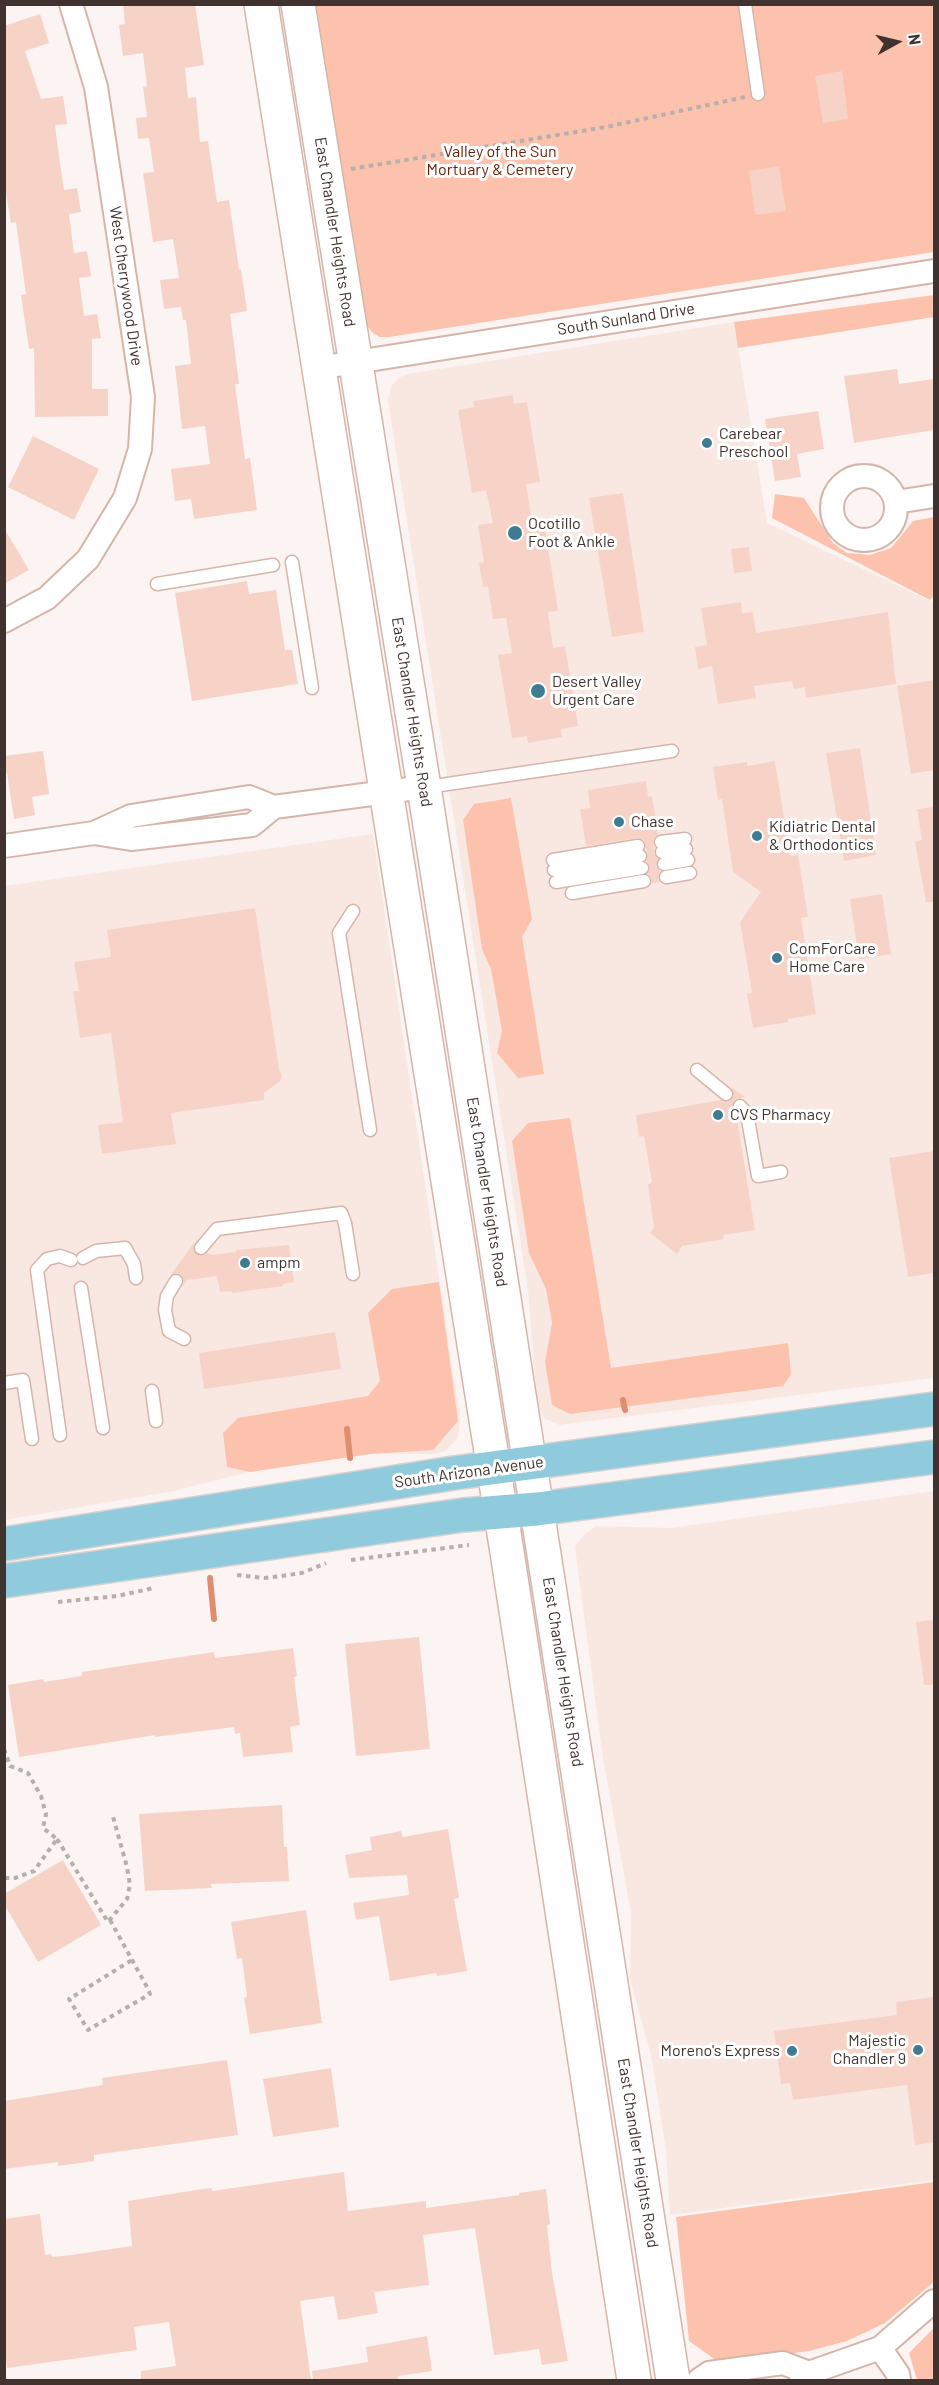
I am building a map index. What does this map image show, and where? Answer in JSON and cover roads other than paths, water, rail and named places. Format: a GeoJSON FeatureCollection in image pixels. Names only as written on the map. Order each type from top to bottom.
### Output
{"type":"FeatureCollection","features":[{"type":"Feature","properties":{"kind":"main road"},"geometry":{"type":"LineString","coordinates":[[261,4],[501,1510],[634,2380]]}},
{"type":"Feature","properties":{"kind":"main road","name":"East Chandler Heights Road"},"geometry":{"type":"LineString","coordinates":[[298,4],[424,787],[673,2380]]}},
{"type":"Feature","properties":{"kind":"main road"},"geometry":{"type":"LineString","coordinates":[[404,903],[441,897]]}},
{"type":"Feature","properties":{"kind":"main road","name":"South Arizona Avenue"},"geometry":{"type":"LineString","coordinates":[[4,1544],[494,1467],[934,1409]]}},
{"type":"Feature","properties":{"kind":"main road"},"geometry":{"type":"LineString","coordinates":[[4,1581],[501,1510],[537,1509],[934,1457]]}},
{"type":"Feature","properties":{"kind":"street","name":"West Cherrywood Drive"},"geometry":{"type":"LineString","coordinates":[[4,621],[47,598],[88,559],[125,498],[140,449],[143,397],[96,87],[71,4]]}},
{"type":"Feature","properties":{"kind":"street","name":"South Sunland Drive"},"geometry":{"type":"LineString","coordinates":[[318,368],[934,271]]}},
{"type":"Feature","properties":{"kind":"street"},"geometry":{"type":"LineString","coordinates":[[896,502],[934,496]]}},
{"type":"Feature","properties":{"kind":"street"},"geometry":{"type":"LineString","coordinates":[[4,846],[94,833],[131,816],[249,797],[274,807],[424,787]]}},
{"type":"Feature","properties":{"kind":"street"},"geometry":{"type":"LineString","coordinates":[[200,804],[204,831]]}},
{"type":"Feature","properties":{"kind":"street"},"geometry":{"type":"LineString","coordinates":[[94,833],[131,839],[252,825],[274,807]]}},
{"type":"Feature","properties":{"kind":"street"},"geometry":{"type":"LineString","coordinates":[[699,2380],[710,2373],[783,2363],[805,2377],[879,2348],[934,2301]]}},
{"type":"Feature","properties":{"kind":"street"},"geometry":{"type":"LineString","coordinates":[[879,2348],[898,2374],[899,2380]]}},
{"type":"Feature","properties":{"kind":"lane"},"geometry":{"type":"LineString","coordinates":[[745,4],[758,94]]}},
{"type":"Feature","properties":{"kind":"lane"},"geometry":{"type":"LineString","coordinates":[[292,562],[312,688]]}},
{"type":"Feature","properties":{"kind":"lane"},"geometry":{"type":"LineString","coordinates":[[157,584],[273,565]]}},
{"type":"Feature","properties":{"kind":"lane"},"geometry":{"type":"LineString","coordinates":[[424,787],[672,751]]}},
{"type":"Feature","properties":{"kind":"lane"},"geometry":{"type":"LineString","coordinates":[[687,855],[664,859],[687,855]]}},
{"type":"Feature","properties":{"kind":"lane"},"geometry":{"type":"LineString","coordinates":[[641,863],[554,871],[641,863]]}},
{"type":"Feature","properties":{"kind":"lane"},"geometry":{"type":"LineString","coordinates":[[572,893],[641,863]]}},
{"type":"Feature","properties":{"kind":"lane"},"geometry":{"type":"LineString","coordinates":[[353,910],[339,933],[370,1130]]}},
{"type":"Feature","properties":{"kind":"lane"},"geometry":{"type":"LineString","coordinates":[[697,1070],[726,1094]]}},
{"type":"Feature","properties":{"kind":"lane"},"geometry":{"type":"LineString","coordinates":[[740,1106],[747,1114],[758,1176],[781,1172]]}},
{"type":"Feature","properties":{"kind":"lane"},"geometry":{"type":"LineString","coordinates":[[201,1248],[217,1229],[341,1213],[345,1223],[352,1274]]}},
{"type":"Feature","properties":{"kind":"lane"},"geometry":{"type":"LineString","coordinates":[[60,1435],[37,1270],[47,1259],[125,1248],[134,1264],[136,1278]]}},
{"type":"Feature","properties":{"kind":"lane"},"geometry":{"type":"LineString","coordinates":[[176,1281],[167,1296],[165,1310],[169,1331],[184,1340]]}},
{"type":"Feature","properties":{"kind":"lane"},"geometry":{"type":"LineString","coordinates":[[81,1288],[103,1428]]}},
{"type":"Feature","properties":{"kind":"lane"},"geometry":{"type":"LineString","coordinates":[[4,1383],[23,1380],[32,1439]]}},
{"type":"Feature","properties":{"kind":"lane"},"geometry":{"type":"LineString","coordinates":[[152,1391],[156,1421]]}},
{"type":"Feature","properties":{"kind":"waterway"},"geometry":{"type":"LineString","coordinates":[[623,1400],[625,1410]]}},
{"type":"Feature","properties":{"kind":"waterway"},"geometry":{"type":"LineString","coordinates":[[347,1429],[350,1458]]}},
{"type":"Feature","properties":{"kind":"waterway"},"geometry":{"type":"LineString","coordinates":[[210,1578],[214,1619]]}},
{"type":"Feature","properties":{"kind":"place","name":"Carebear Preschool"},"geometry":{"type":"Point","coordinates":[707,443]}},
{"type":"Feature","properties":{"kind":"place","name":"Ocotillo Foot & Ankle"},"geometry":{"type":"Point","coordinates":[515,533]}},
{"type":"Feature","properties":{"kind":"place","name":"Desert Valley Urgent Care"},"geometry":{"type":"Point","coordinates":[538,691]}},
{"type":"Feature","properties":{"kind":"place","name":"Chase"},"geometry":{"type":"Point","coordinates":[619,822]}},
{"type":"Feature","properties":{"kind":"place","name":"Kidiatric Dental & Orthodontics"},"geometry":{"type":"Point","coordinates":[757,836]}},
{"type":"Feature","properties":{"kind":"place","name":"ComForCare Home Care"},"geometry":{"type":"Point","coordinates":[777,958]}},
{"type":"Feature","properties":{"kind":"place","name":"CVS Pharmacy"},"geometry":{"type":"Point","coordinates":[718,1115]}},
{"type":"Feature","properties":{"kind":"place","name":"ampm"},"geometry":{"type":"Point","coordinates":[245,1263]}},
{"type":"Feature","properties":{"kind":"place","name":"Majestic Chandler 9"},"geometry":{"type":"Point","coordinates":[918,2050]}},
{"type":"Feature","properties":{"kind":"place","name":"Moreno's Express"},"geometry":{"type":"Point","coordinates":[792,2051]}},
{"type":"Feature","properties":{"kind":"park label","name":"Valley of the Sun Mortuary & Cemetery"},"geometry":{"type":"Point","coordinates":[500,161]}}]}
